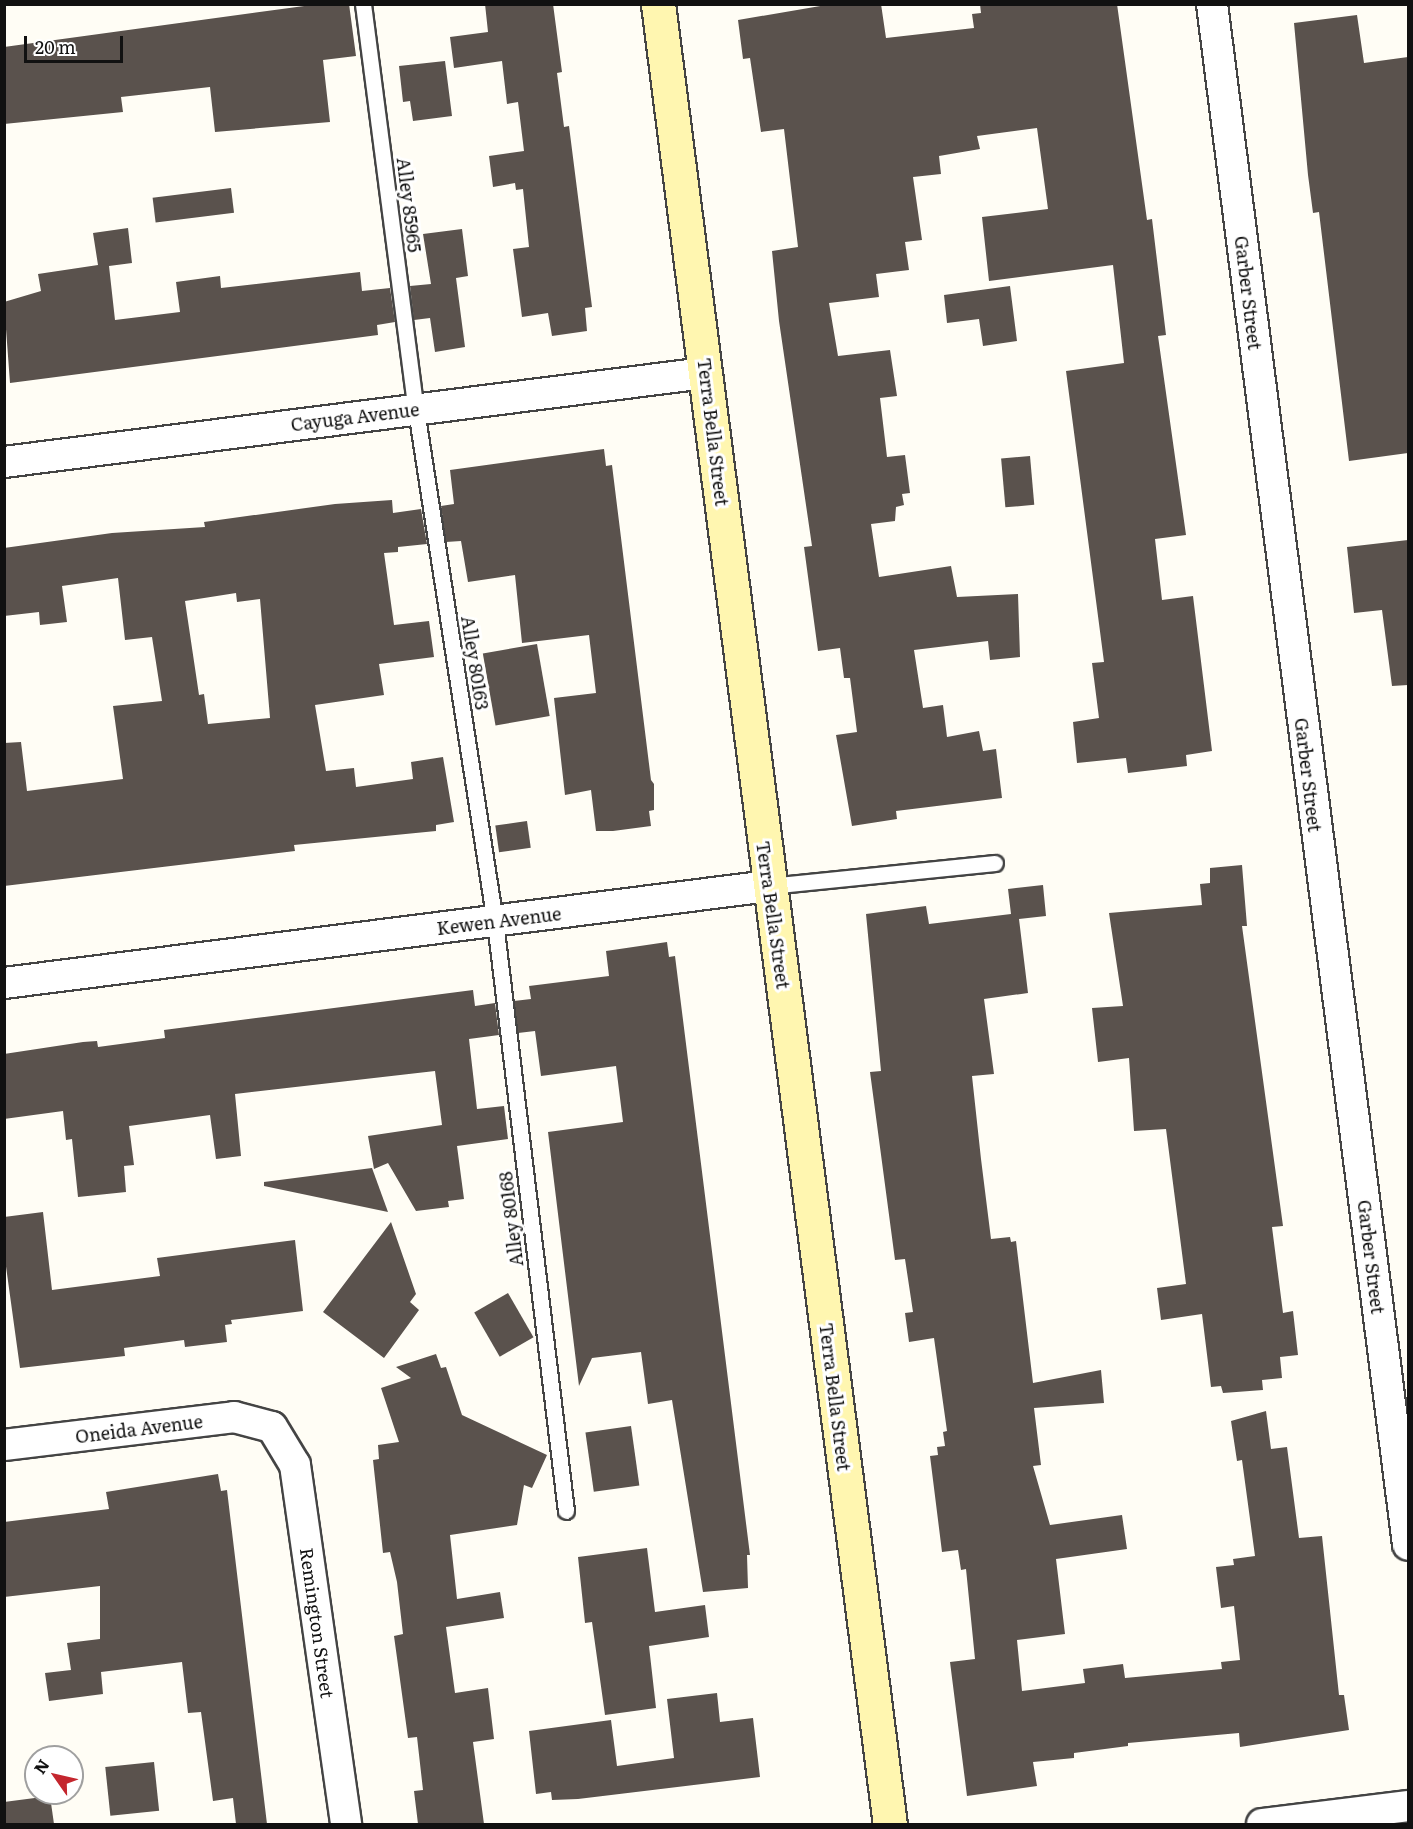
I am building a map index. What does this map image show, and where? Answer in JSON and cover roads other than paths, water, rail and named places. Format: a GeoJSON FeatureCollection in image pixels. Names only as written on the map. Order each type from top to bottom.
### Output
{"type":"FeatureCollection","features":[{"type":"Feature","properties":{"kind":"main road","name":"Terra Bella Street"},"geometry":{"type":"LineString","coordinates":[[658,4],[890,1824]]}},
{"type":"Feature","properties":{"kind":"street","name":"Garber Street"},"geometry":{"type":"LineString","coordinates":[[1212,4],[1408,1545]]}},
{"type":"Feature","properties":{"kind":"street","name":"Cayuga Avenue"},"geometry":{"type":"LineString","coordinates":[[4,462],[705,373]]}},
{"type":"Feature","properties":{"kind":"street","name":"Kewen Avenue"},"geometry":{"type":"LineString","coordinates":[[4,983],[769,886]]}},
{"type":"Feature","properties":{"kind":"street","name":"Oneida Avenue"},"geometry":{"type":"LineString","coordinates":[[4,1445],[234,1417],[272,1427]]}},
{"type":"Feature","properties":{"kind":"street","name":"Remington Street"},"geometry":{"type":"LineString","coordinates":[[272,1427],[295,1465],[346,1824]]}},
{"type":"Feature","properties":{"kind":"street"},"geometry":{"type":"LineString","coordinates":[[1262,1824],[1408,1806]]}},
{"type":"Feature","properties":{"kind":"lane","name":"Alley 85965"},"geometry":{"type":"LineString","coordinates":[[363,4],[416,410]]}},
{"type":"Feature","properties":{"kind":"lane","name":"Alley 80163"},"geometry":{"type":"LineString","coordinates":[[416,410],[495,922]]}},
{"type":"Feature","properties":{"kind":"lane","name":"Kewen Avenue"},"geometry":{"type":"LineString","coordinates":[[769,886],[995,863]]}},
{"type":"Feature","properties":{"kind":"lane","name":"Alley 80168"},"geometry":{"type":"LineString","coordinates":[[495,922],[566,1511]]}}]}
